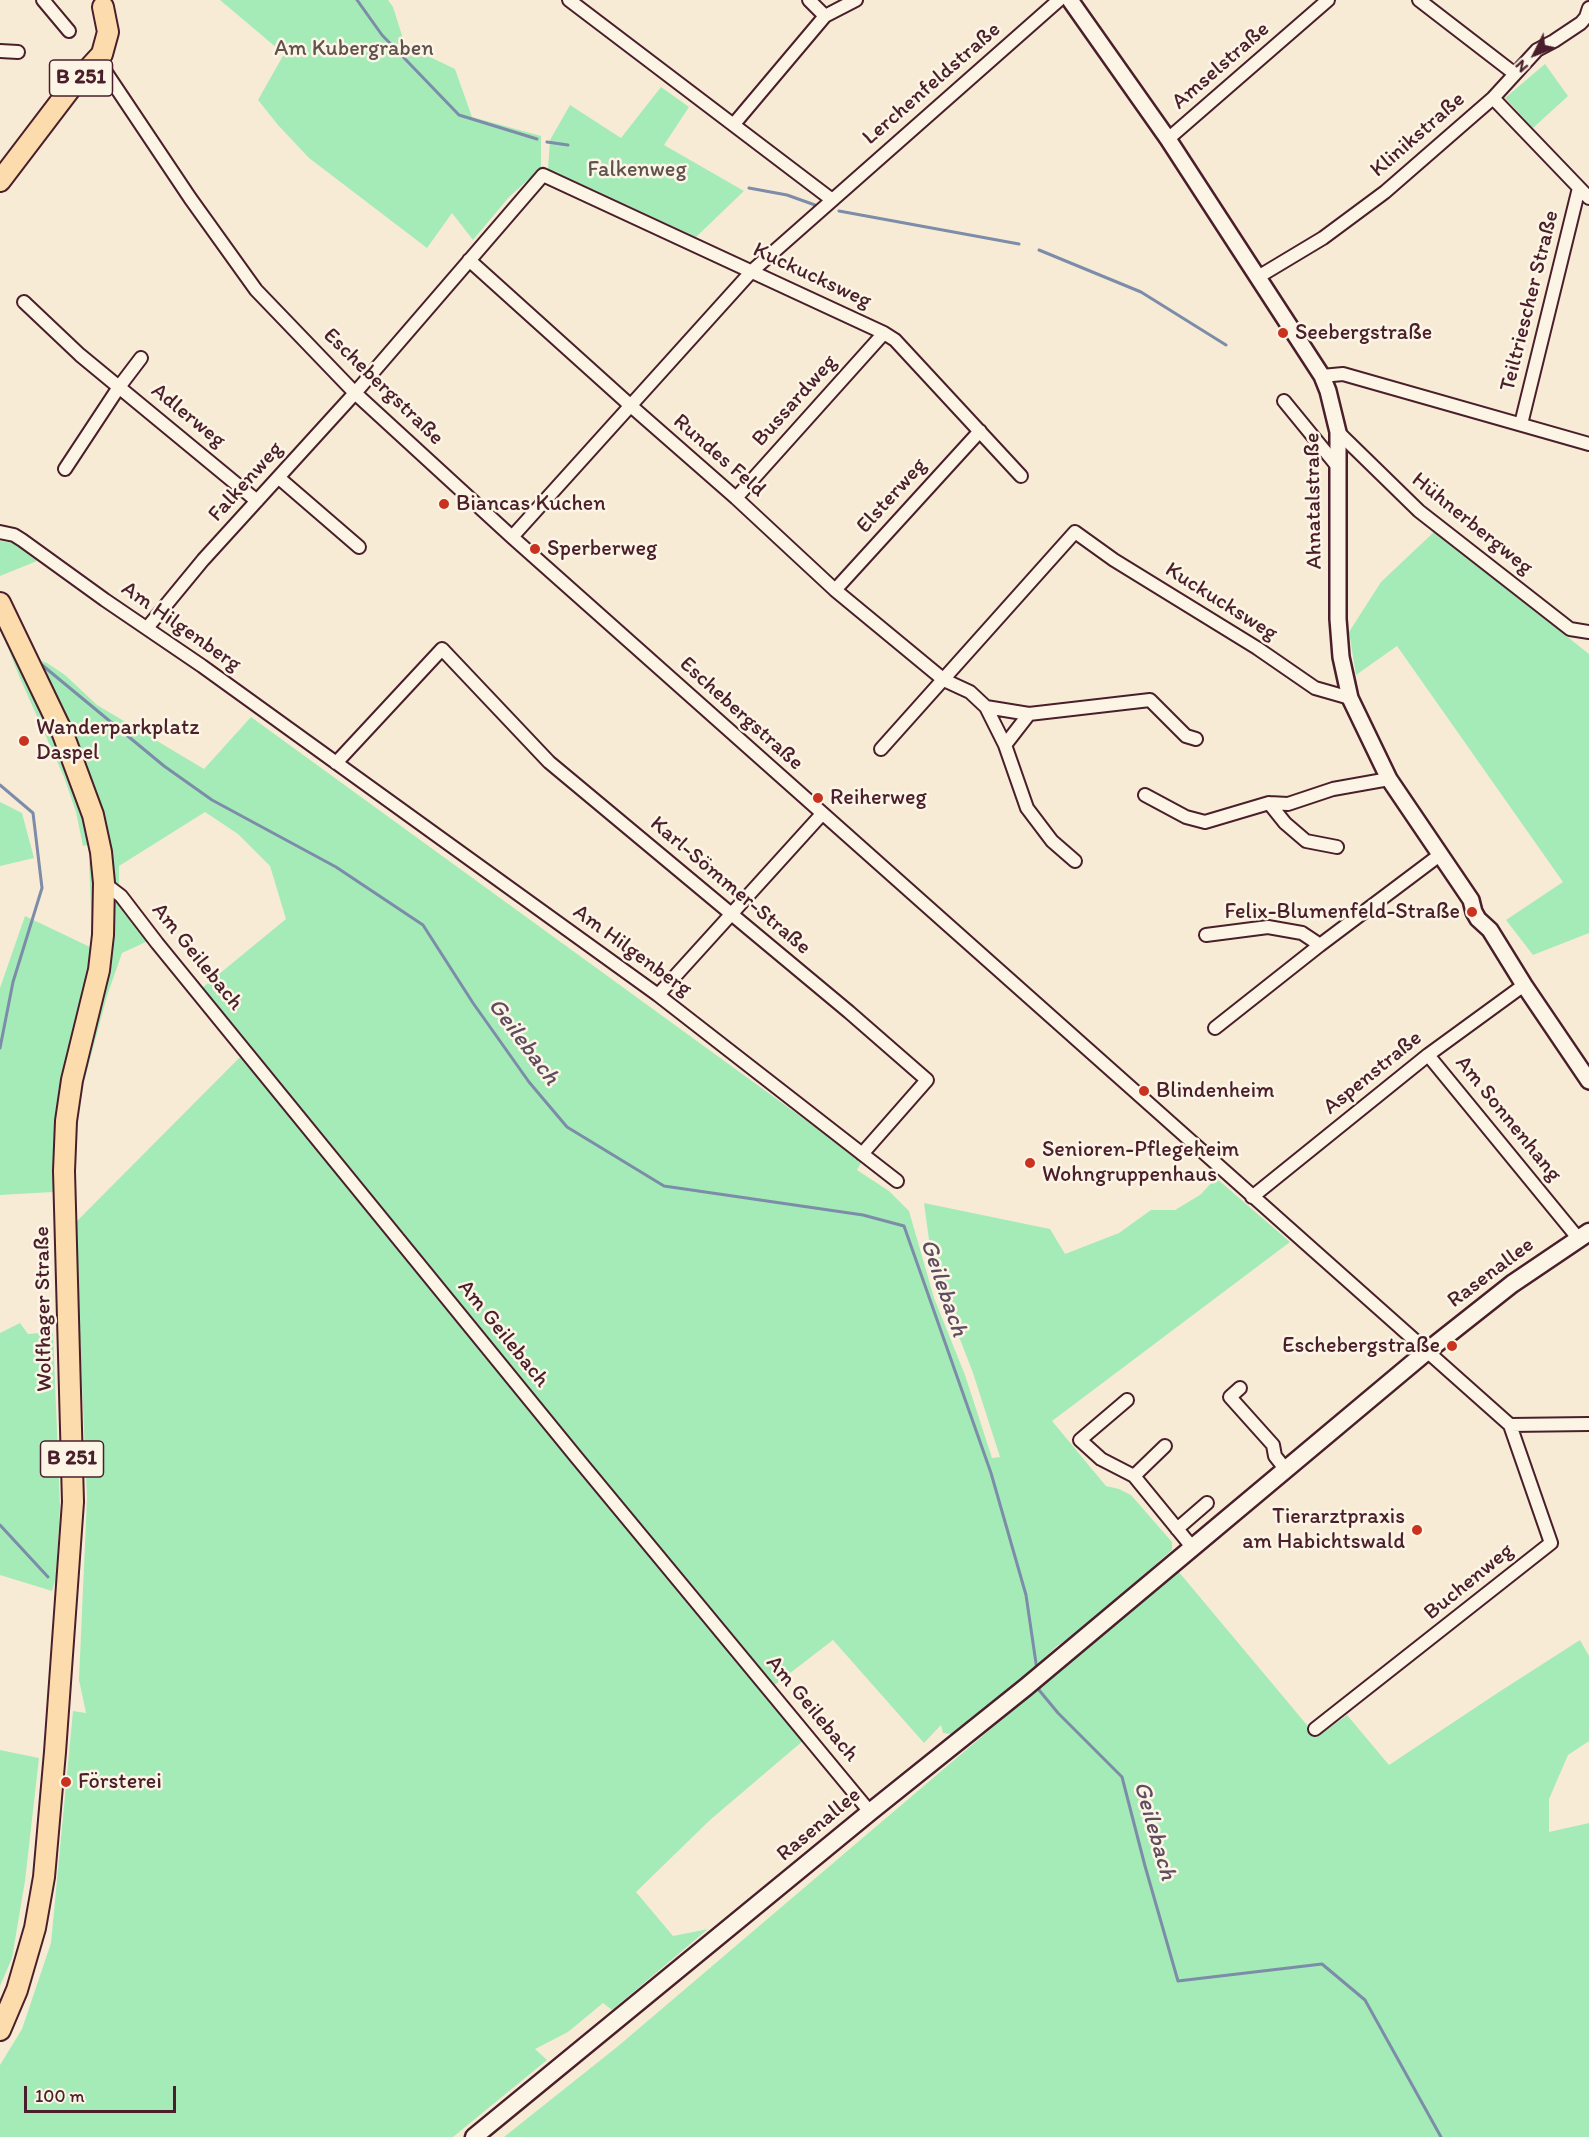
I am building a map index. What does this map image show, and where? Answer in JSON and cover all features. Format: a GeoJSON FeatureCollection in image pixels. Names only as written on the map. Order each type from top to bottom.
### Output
{"type":"FeatureCollection","features":[{"type":"Feature","properties":{"kind":"main road","name":"B 251"},"geometry":{"type":"LineString","coordinates":[[1,177],[47,121],[100,67],[112,60],[117,49],[113,31],[100,4]]}},
{"type":"Feature","properties":{"kind":"main road","name":"Wolfhager Straße"},"geometry":{"type":"LineString","coordinates":[[0,603],[63,734],[93,815],[104,883],[103,934],[99,970],[72,1080],[66,1120],[64,1171],[73,1502],[44,1877],[35,1928],[17,1990],[0,2030]]}},
{"type":"Feature","properties":{"kind":"main road","name":"Rasenallee"},"geometry":{"type":"LineString","coordinates":[[474,2137],[1026,1687],[1426,1352],[1512,1284],[1583,1235]]}},
{"type":"Feature","properties":{"kind":"street"},"geometry":{"type":"LineString","coordinates":[[44,0],[69,31]]}},
{"type":"Feature","properties":{"kind":"street"},"geometry":{"type":"LineString","coordinates":[[512,537],[752,271],[831,200],[569,0]]}},
{"type":"Feature","properties":{"kind":"street"},"geometry":{"type":"LineString","coordinates":[[809,0],[825,16]]}},
{"type":"Feature","properties":{"kind":"street"},"geometry":{"type":"LineString","coordinates":[[734,124],[825,16],[856,0]]}},
{"type":"Feature","properties":{"kind":"street","name":"Lerchenfeldstraße"},"geometry":{"type":"LineString","coordinates":[[831,200],[1059,0]]}},
{"type":"Feature","properties":{"kind":"street","name":"Ahnatalstraße"},"geometry":{"type":"LineString","coordinates":[[1070,0],[1168,139],[1322,376],[1338,432],[1338,619],[1341,657],[1350,698],[1389,779],[1471,900],[1486,914],[1490,930],[1589,1081]]}},
{"type":"Feature","properties":{"kind":"street","name":"Amselstraße"},"geometry":{"type":"LineString","coordinates":[[1168,139],[1328,0]]}},
{"type":"Feature","properties":{"kind":"street"},"geometry":{"type":"LineString","coordinates":[[1419,0],[1515,74]]}},
{"type":"Feature","properties":{"kind":"street","name":"Klinikstraße"},"geometry":{"type":"LineString","coordinates":[[1258,277],[1355,216],[1427,157],[1493,98],[1537,50],[1581,23],[1589,8]]}},
{"type":"Feature","properties":{"kind":"street"},"geometry":{"type":"LineString","coordinates":[[0,51],[18,52]]}},
{"type":"Feature","properties":{"kind":"street","name":"Eschebergstraße"},"geometry":{"type":"LineString","coordinates":[[100,67],[256,290],[355,393],[512,537],[822,814],[1510,1425]]}},
{"type":"Feature","properties":{"kind":"street"},"geometry":{"type":"LineString","coordinates":[[1493,98],[1589,198]]}},
{"type":"Feature","properties":{"kind":"street","name":"Falkenweg"},"geometry":{"type":"LineString","coordinates":[[147,628],[203,560],[355,393],[543,175]]}},
{"type":"Feature","properties":{"kind":"street","name":"Kuckucksweg"},"geometry":{"type":"LineString","coordinates":[[543,175],[884,333],[895,340],[1021,476]]}},
{"type":"Feature","properties":{"kind":"street","name":"Teiltriescher Straße"},"geometry":{"type":"LineString","coordinates":[[1521,424],[1580,188]]}},
{"type":"Feature","properties":{"kind":"street","name":"Rundes Feld"},"geometry":{"type":"LineString","coordinates":[[469,260],[630,406],[736,498],[835,590],[944,680],[970,692],[986,707]]}},
{"type":"Feature","properties":{"kind":"street","name":"Adlerweg"},"geometry":{"type":"LineString","coordinates":[[24,302],[80,355],[257,501]]}},
{"type":"Feature","properties":{"kind":"street","name":"Bussardweg"},"geometry":{"type":"LineString","coordinates":[[736,498],[884,333]]}},
{"type":"Feature","properties":{"kind":"street","name":"Adlerweg"},"geometry":{"type":"LineString","coordinates":[[65,470],[119,387],[141,358]]}},
{"type":"Feature","properties":{"kind":"street"},"geometry":{"type":"LineString","coordinates":[[1322,376],[1343,374],[1589,444]]}},
{"type":"Feature","properties":{"kind":"street"},"geometry":{"type":"LineString","coordinates":[[1284,401],[1338,467]]}},
{"type":"Feature","properties":{"kind":"street","name":"Elsterweg"},"geometry":{"type":"LineString","coordinates":[[835,590],[980,431]]}},
{"type":"Feature","properties":{"kind":"street","name":"Hühnerbergweg"},"geometry":{"type":"LineString","coordinates":[[1338,432],[1419,511],[1569,629],[1589,632]]}},
{"type":"Feature","properties":{"kind":"street"},"geometry":{"type":"LineString","coordinates":[[279,478],[359,547]]}},
{"type":"Feature","properties":{"kind":"street","name":"Kuckucksweg"},"geometry":{"type":"LineString","coordinates":[[944,680],[1075,531],[1114,560],[1257,648],[1315,688],[1350,698]]}},
{"type":"Feature","properties":{"kind":"street","name":"Am Hilgenberg"},"geometry":{"type":"LineString","coordinates":[[0,532],[15,535],[336,763],[658,996],[897,1181]]}},
{"type":"Feature","properties":{"kind":"street","name":"Karl-Sömmer-Straße"},"geometry":{"type":"LineString","coordinates":[[336,763],[442,649],[549,762],[849,1012],[927,1080],[861,1154]]}},
{"type":"Feature","properties":{"kind":"street"},"geometry":{"type":"LineString","coordinates":[[881,749],[944,680]]}},
{"type":"Feature","properties":{"kind":"street"},"geometry":{"type":"LineString","coordinates":[[986,707],[1029,714],[1150,700],[1186,736],[1196,740]]}},
{"type":"Feature","properties":{"kind":"street"},"geometry":{"type":"LineString","coordinates":[[986,707],[1005,745],[1027,808],[1052,841],[1075,861]]}},
{"type":"Feature","properties":{"kind":"street"},"geometry":{"type":"LineString","coordinates":[[1005,745],[1029,714]]}},
{"type":"Feature","properties":{"kind":"street"},"geometry":{"type":"LineString","coordinates":[[1145,795],[1186,818],[1204,822],[1269,803],[1288,804],[1333,789],[1389,779]]}},
{"type":"Feature","properties":{"kind":"street"},"geometry":{"type":"LineString","coordinates":[[1269,803],[1285,823],[1306,841],[1337,847]]}},
{"type":"Feature","properties":{"kind":"street"},"geometry":{"type":"LineString","coordinates":[[658,996],[822,814]]}},
{"type":"Feature","properties":{"kind":"street"},"geometry":{"type":"LineString","coordinates":[[1215,1028],[1441,854]]}},
{"type":"Feature","properties":{"kind":"street","name":"Am Geilebach"},"geometry":{"type":"LineString","coordinates":[[104,883],[121,896],[577,1458],[870,1812]]}},
{"type":"Feature","properties":{"kind":"street"},"geometry":{"type":"LineString","coordinates":[[1206,935],[1268,927],[1302,933],[1320,945]]}},
{"type":"Feature","properties":{"kind":"street","name":"Aspenstraße"},"geometry":{"type":"LineString","coordinates":[[1252,1197],[1428,1055],[1524,985]]}},
{"type":"Feature","properties":{"kind":"street","name":"Am Sonnenhang"},"geometry":{"type":"LineString","coordinates":[[1428,1055],[1583,1235]]}},
{"type":"Feature","properties":{"kind":"street"},"geometry":{"type":"LineString","coordinates":[[1240,1388],[1230,1397],[1273,1445],[1275,1456],[1286,1470]]}},
{"type":"Feature","properties":{"kind":"street"},"geometry":{"type":"LineString","coordinates":[[1127,1401],[1080,1440],[1101,1459],[1134,1476],[1192,1547]]}},
{"type":"Feature","properties":{"kind":"street"},"geometry":{"type":"LineString","coordinates":[[1510,1425],[1589,1424]]}},
{"type":"Feature","properties":{"kind":"street","name":"Buchenweg"},"geometry":{"type":"LineString","coordinates":[[1315,1729],[1469,1610],[1551,1543],[1510,1425]]}},
{"type":"Feature","properties":{"kind":"street"},"geometry":{"type":"LineString","coordinates":[[1134,1476],[1165,1446]]}},
{"type":"Feature","properties":{"kind":"street"},"geometry":{"type":"LineString","coordinates":[[1177,1528],[1207,1503]]}},
{"type":"Feature","properties":{"kind":"green space","name":"Am Kubergraben"},"geometry":{"type":"Polygon","coordinates":[[[220,0],[388,0],[393,7],[405,45],[455,69],[472,117],[541,136],[541,168],[509,197],[473,240],[452,213],[427,248],[309,158],[278,125],[258,100],[284,54],[220,0]]]}},
{"type":"Feature","properties":{"kind":"green space"},"geometry":{"type":"Polygon","coordinates":[[[1545,64],[1568,96],[1533,128],[1505,98],[1545,64]]]}},
{"type":"Feature","properties":{"kind":"green space","name":"Falkenweg"},"geometry":{"type":"Polygon","coordinates":[[[661,87],[689,107],[664,145],[744,191],[696,237],[548,169],[550,140],[570,105],[621,138],[661,87]]]}},
{"type":"Feature","properties":{"kind":"green space"},"geometry":{"type":"Polygon","coordinates":[[[1435,531],[1589,654],[1589,933],[1533,955],[1506,920],[1563,882],[1397,646],[1356,675],[1349,632],[1381,582],[1435,531]]]}},
{"type":"Feature","properties":{"kind":"green space"},"geometry":{"type":"Polygon","coordinates":[[[0,541],[13,543],[37,561],[0,576],[0,541]]]}},
{"type":"Feature","properties":{"kind":"green space"},"geometry":{"type":"Polygon","coordinates":[[[0,612],[49,722],[82,808],[90,843],[87,845],[83,846],[76,812],[64,777],[0,627],[0,612]]]}},
{"type":"Feature","properties":{"kind":"green space"},"geometry":{"type":"Polygon","coordinates":[[[36,659],[47,663],[65,675],[97,705],[204,769],[251,717],[862,1161],[857,1170],[889,1191],[909,1211],[934,1298],[965,1375],[992,1458],[1000,1457],[973,1373],[933,1269],[924,1203],[1050,1229],[1065,1254],[1119,1233],[1151,1210],[1175,1210],[1200,1195],[1216,1178],[1290,1242],[1052,1421],[1106,1486],[1131,1495],[1172,1542],[1172,1550],[1081,1630],[1057,1646],[1020,1681],[951,1734],[943,1733],[941,1725],[924,1743],[833,1640],[772,1687],[630,1515],[621,1522],[804,1740],[710,1820],[636,1892],[673,1936],[708,1929],[612,2010],[603,2003],[568,2032],[535,2049],[547,2060],[453,2137],[0,2137],[0,2065],[22,2029],[51,1943],[73,1711],[86,1713],[79,1680],[87,1498],[75,1223],[251,1046],[202,988],[286,919],[270,866],[238,834],[205,812],[119,866],[119,884],[116,884],[110,875],[36,659]]]}},
{"type":"Feature","properties":{"kind":"green space"},"geometry":{"type":"Polygon","coordinates":[[[0,802],[22,813],[34,858],[0,866],[0,802]]]}},
{"type":"Feature","properties":{"kind":"green space"},"geometry":{"type":"Polygon","coordinates":[[[89,861],[94,866],[96,932],[57,1186],[53,1192],[0,1195],[0,988],[25,916],[90,947],[92,932],[89,861]]]}},
{"type":"Feature","properties":{"kind":"green space"},"geometry":{"type":"Polygon","coordinates":[[[115,900],[123,906],[148,941],[122,953],[107,996],[84,1082],[74,1133],[74,1107],[112,904],[115,900]]]}},
{"type":"Feature","properties":{"kind":"green space"},"geometry":{"type":"Polygon","coordinates":[[[20,1323],[28,1334],[53,1332],[60,1507],[56,1578],[52,1591],[0,1575],[0,1333],[20,1323]]]}},
{"type":"Feature","properties":{"kind":"green space"},"geometry":{"type":"Polygon","coordinates":[[[1178,1571],[1317,1737],[1347,1715],[1389,1765],[1580,1640],[1589,1656],[1589,1741],[1568,1755],[1549,1799],[1549,1832],[1589,1823],[1589,2137],[504,2137],[617,2047],[1178,1571]]]}},
{"type":"Feature","properties":{"kind":"green space"},"geometry":{"type":"Polygon","coordinates":[[[0,1750],[39,1758],[25,1881],[12,1958],[0,1986],[0,1750]]]}},
{"type":"Feature","properties":{"kind":"waterway"},"geometry":{"type":"LineString","coordinates":[[357,0],[382,35],[459,115],[537,139]]}},
{"type":"Feature","properties":{"kind":"waterway"},"geometry":{"type":"LineString","coordinates":[[547,142],[568,145]]}},
{"type":"Feature","properties":{"kind":"waterway"},"geometry":{"type":"LineString","coordinates":[[749,188],[787,195],[815,205]]}},
{"type":"Feature","properties":{"kind":"waterway"},"geometry":{"type":"LineString","coordinates":[[839,211],[1019,244]]}},
{"type":"Feature","properties":{"kind":"waterway"},"geometry":{"type":"LineString","coordinates":[[1039,250],[1141,292],[1226,345]]}},
{"type":"Feature","properties":{"kind":"waterway","name":"Geilebach"},"geometry":{"type":"LineString","coordinates":[[42,665],[164,766],[212,800],[336,867],[423,925],[473,1003],[529,1082],[567,1127],[664,1186],[863,1215],[904,1226],[991,1473],[1026,1595],[1037,1670]]}},
{"type":"Feature","properties":{"kind":"waterway"},"geometry":{"type":"LineString","coordinates":[[0,785],[33,813],[42,888],[13,982],[0,1048]]}},
{"type":"Feature","properties":{"kind":"waterway"},"geometry":{"type":"LineString","coordinates":[[0,1525],[48,1577]]}},
{"type":"Feature","properties":{"kind":"waterway","name":"Geilebach"},"geometry":{"type":"LineString","coordinates":[[1039,1685],[1039,1690],[1058,1713],[1122,1777],[1178,1981],[1322,1964],[1365,2000],[1441,2137]]}},
{"type":"Feature","properties":{"kind":"place","name":"Seebergstraße"},"geometry":{"type":"Point","coordinates":[1283,333]}},
{"type":"Feature","properties":{"kind":"place","name":"Biancas Kuchen"},"geometry":{"type":"Point","coordinates":[444,504]}},
{"type":"Feature","properties":{"kind":"place","name":"Sperberweg"},"geometry":{"type":"Point","coordinates":[535,549]}},
{"type":"Feature","properties":{"kind":"place","name":"Wanderparkplatz Daspel"},"geometry":{"type":"Point","coordinates":[24,741]}},
{"type":"Feature","properties":{"kind":"place","name":"Reiherweg"},"geometry":{"type":"Point","coordinates":[818,798]}},
{"type":"Feature","properties":{"kind":"place","name":"Felix-Blumenfeld-Straße"},"geometry":{"type":"Point","coordinates":[1472,912]}},
{"type":"Feature","properties":{"kind":"place","name":"Blindenheim"},"geometry":{"type":"Point","coordinates":[1144,1091]}},
{"type":"Feature","properties":{"kind":"place","name":"Senioren-Pflegeheim Wohngruppenhaus"},"geometry":{"type":"Point","coordinates":[1030,1163]}},
{"type":"Feature","properties":{"kind":"place","name":"Eschebergstraße"},"geometry":{"type":"Point","coordinates":[1452,1346]}},
{"type":"Feature","properties":{"kind":"place","name":"Tierarztpraxis am Habichtswald"},"geometry":{"type":"Point","coordinates":[1417,1530]}},
{"type":"Feature","properties":{"kind":"place","name":"Försterei"},"geometry":{"type":"Point","coordinates":[66,1782]}}]}
